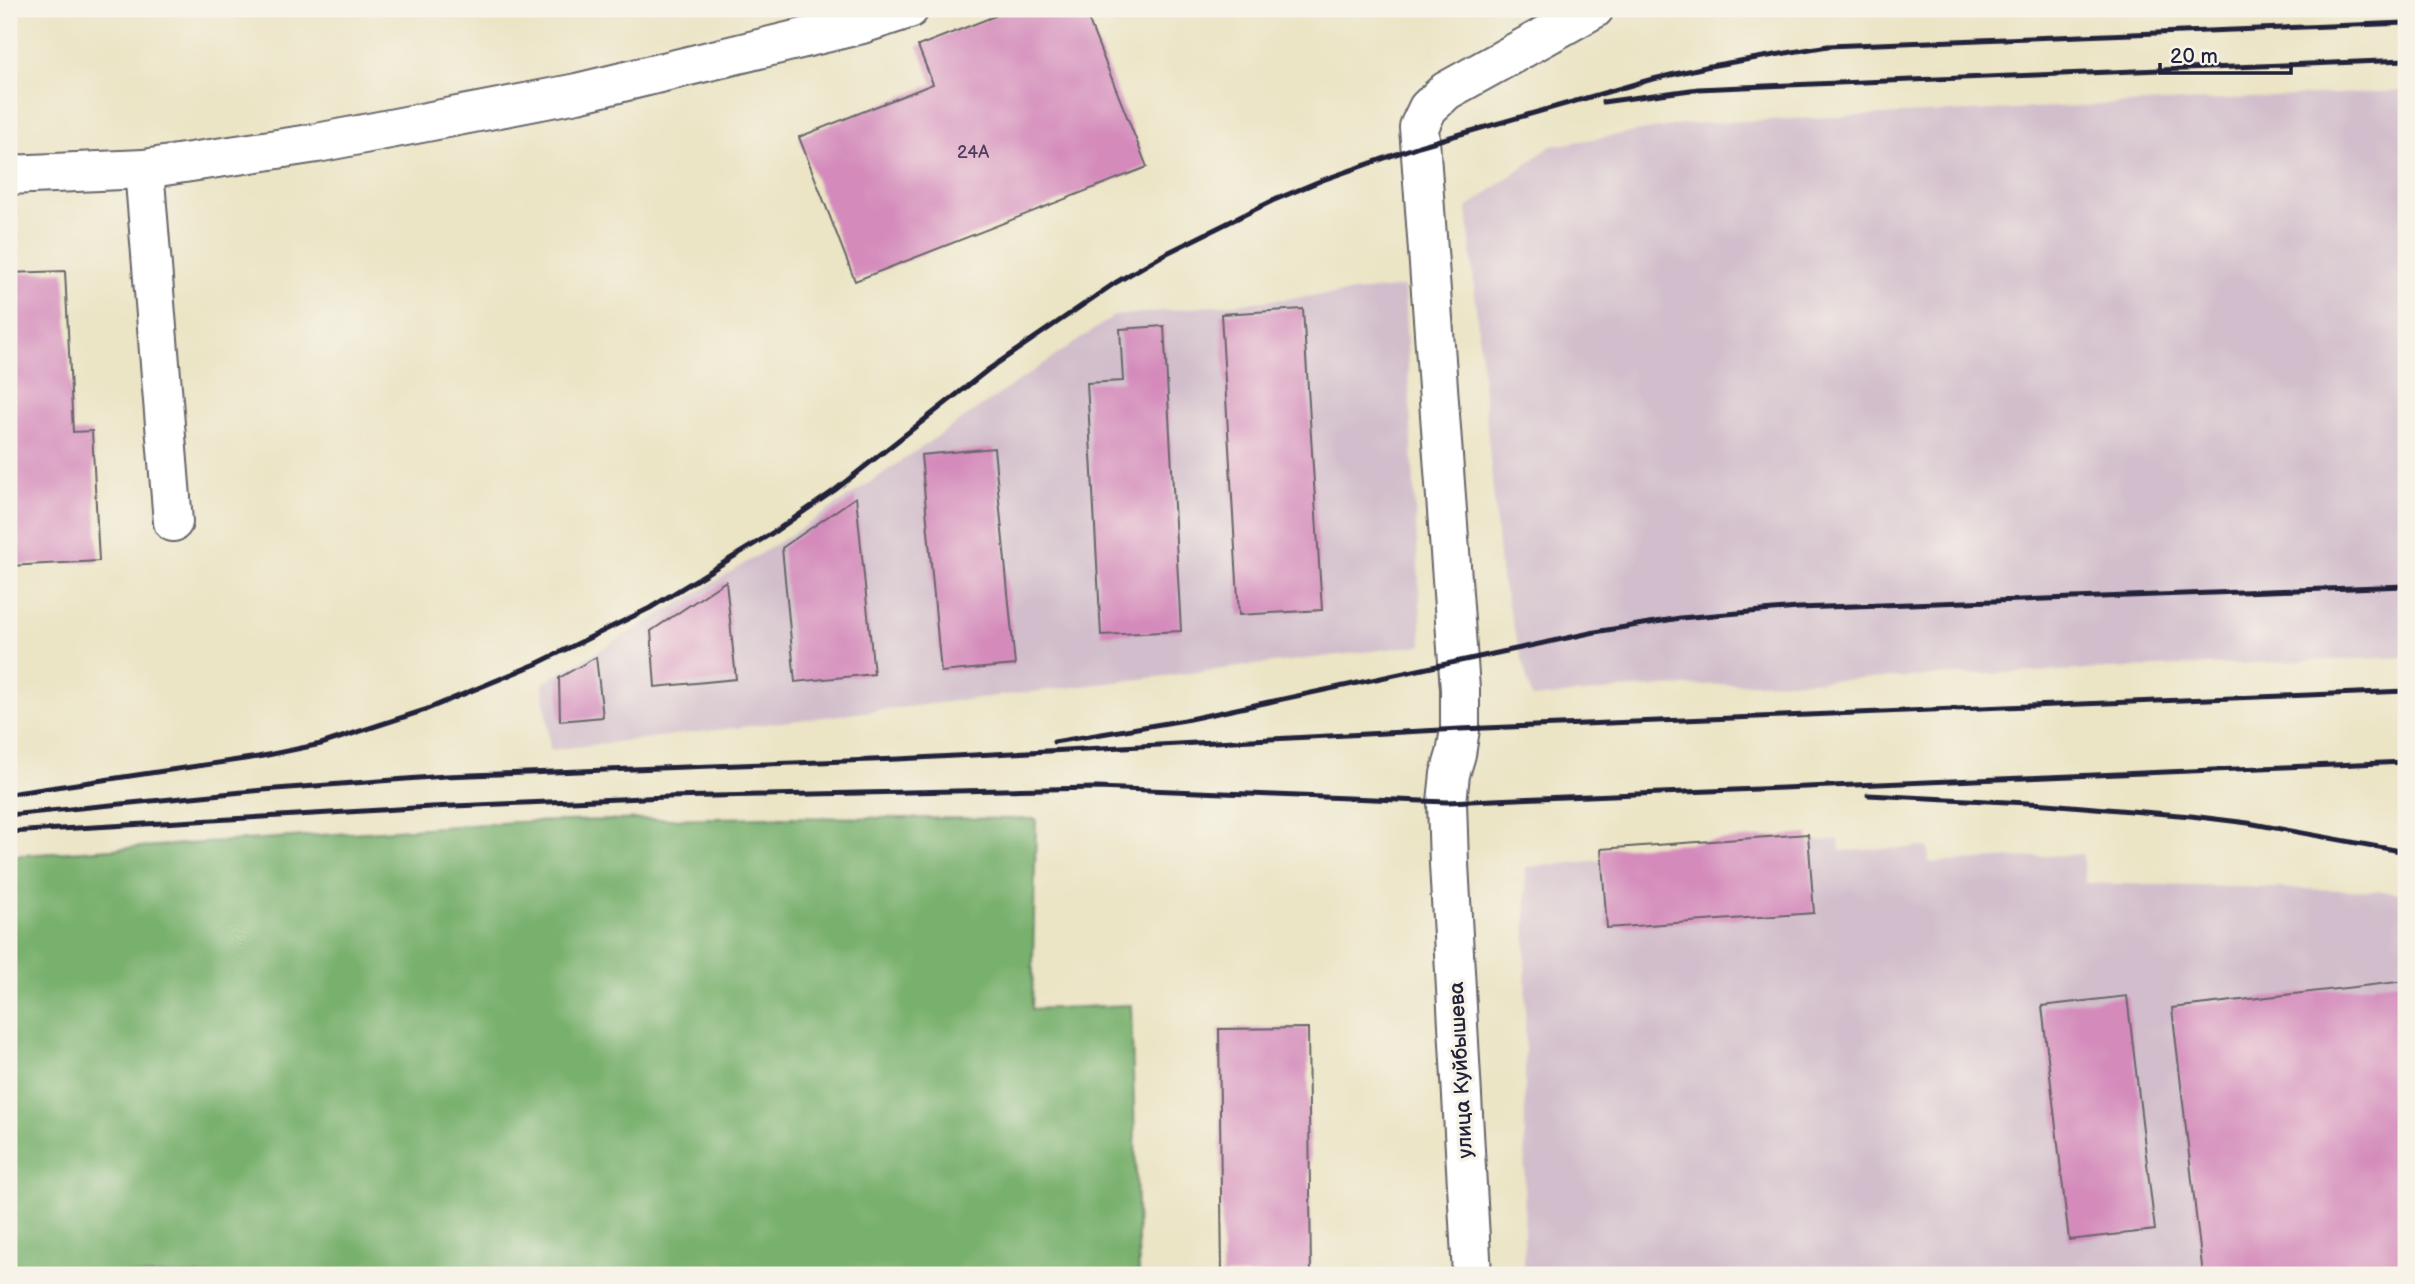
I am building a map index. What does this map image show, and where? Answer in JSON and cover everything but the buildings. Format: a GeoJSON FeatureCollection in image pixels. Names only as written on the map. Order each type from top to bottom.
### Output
{"type":"FeatureCollection","features":[{"type":"Feature","properties":{"kind":"street"},"geometry":{"type":"LineString","coordinates":[[9,176],[144,169],[317,143],[577,93],[862,24],[909,9]]}},
{"type":"Feature","properties":{"kind":"street","name":"улица Куйбышева"},"geometry":{"type":"LineString","coordinates":[[1472,1275],[1447,802],[1460,729],[1461,689],[1419,127],[1428,108],[1446,91],[1594,9]]}},
{"type":"Feature","properties":{"kind":"street"},"geometry":{"type":"LineString","coordinates":[[144,169],[173,522]]}},
{"type":"Feature","properties":{"kind":"shaded area"},"geometry":{"type":"Polygon","coordinates":[[[2406,91],[2406,657],[1634,688],[1532,698],[1501,578],[1467,208],[1551,146],[1684,124],[2406,91]]]}},
{"type":"Feature","properties":{"kind":"shaded area"},"geometry":{"type":"Polygon","coordinates":[[[1404,287],[1422,645],[550,750],[543,683],[689,598],[813,521],[1114,316],[1404,287]]]}},
{"type":"Feature","properties":{"kind":"shaded area"},"geometry":{"type":"Polygon","coordinates":[[[1839,839],[1840,851],[1928,847],[1929,863],[2082,854],[2085,883],[2406,893],[2406,1275],[1524,1275],[1526,867],[1839,839]]]}},
{"type":"Feature","properties":{"kind":"green space"},"geometry":{"type":"Polygon","coordinates":[[[767,817],[1036,819],[1032,1009],[1131,1005],[1139,1275],[9,1275],[9,856],[515,822],[767,817]]]}},
{"type":"Feature","properties":{"kind":"railway"},"geometry":{"type":"LineString","coordinates":[[9,794],[258,757],[321,744],[425,710],[536,664],[650,608],[777,530],[835,490],[989,369],[1115,283],[1163,255],[1272,201],[1419,146],[1649,80],[1710,66],[1828,46],[2406,23]]}},
{"type":"Feature","properties":{"kind":"railway"},"geometry":{"type":"LineString","coordinates":[[1603,102],[1698,89],[2406,60]]}},
{"type":"Feature","properties":{"kind":"railway"},"geometry":{"type":"LineString","coordinates":[[1054,742],[1185,720],[1595,632],[1680,618],[1798,608],[2406,586]]}},
{"type":"Feature","properties":{"kind":"railway"},"geometry":{"type":"LineString","coordinates":[[9,815],[263,790],[445,776],[898,759],[1460,729],[2406,691]]}},
{"type":"Feature","properties":{"kind":"railway"},"geometry":{"type":"LineString","coordinates":[[9,832],[431,807],[667,797],[1097,788],[1447,802],[2406,762]]}},
{"type":"Feature","properties":{"kind":"railway"},"geometry":{"type":"LineString","coordinates":[[1868,795],[2047,804],[2191,816],[2248,823],[2406,852]]}}]}
